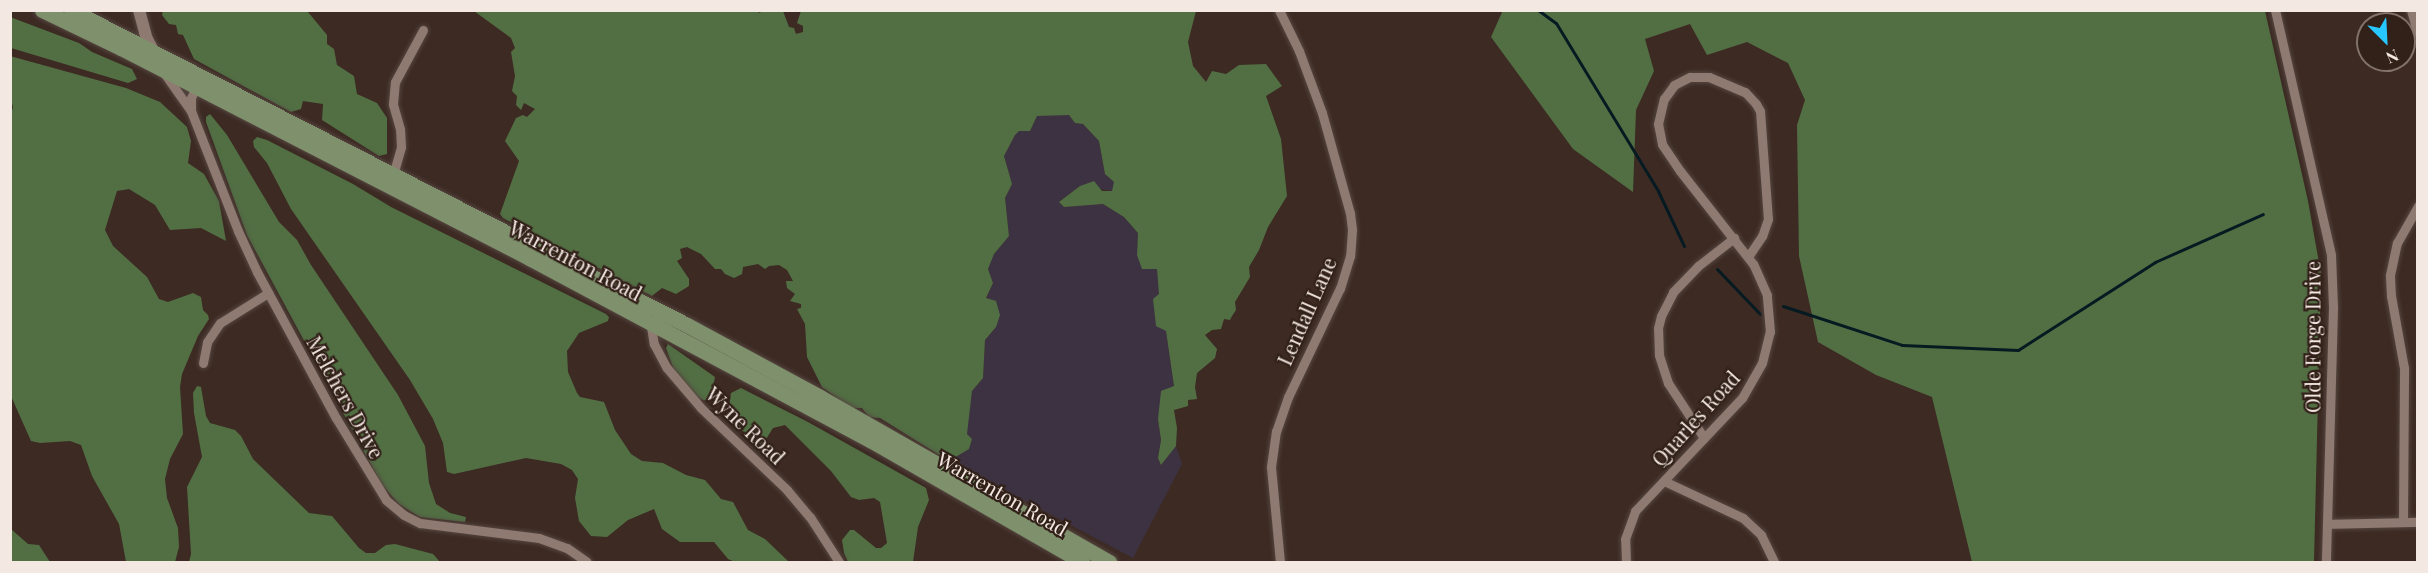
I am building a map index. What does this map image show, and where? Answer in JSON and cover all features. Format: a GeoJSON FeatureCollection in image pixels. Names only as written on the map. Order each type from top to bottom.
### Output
{"type":"FeatureCollection","features":[{"type":"Feature","properties":{"kind":"main road","name":"Warrenton Road"},"geometry":{"type":"LineString","coordinates":[[42,10],[161,69],[650,322],[870,440],[1082,562]]}},
{"type":"Feature","properties":{"kind":"main road","name":"Warrenton Road"},"geometry":{"type":"LineString","coordinates":[[77,12],[648,305],[820,397],[1109,562]]}},
{"type":"Feature","properties":{"kind":"street","name":"Lendall Lane"},"geometry":{"type":"LineString","coordinates":[[1279,10],[1299,51],[1322,112],[1350,213],[1352,230],[1350,256],[1340,288],[1288,397],[1276,431],[1271,466],[1280,562]]}},
{"type":"Feature","properties":{"kind":"street","name":"Olde Forge Drive"},"geometry":{"type":"LineString","coordinates":[[2275,10],[2331,255],[2333,308],[2326,562]]}},
{"type":"Feature","properties":{"kind":"street"},"geometry":{"type":"LineString","coordinates":[[2411,10],[2418,34]]}},
{"type":"Feature","properties":{"kind":"street"},"geometry":{"type":"LineString","coordinates":[[126,38],[136,24],[139,11]]}},
{"type":"Feature","properties":{"kind":"street"},"geometry":{"type":"LineString","coordinates":[[139,11],[147,39],[154,52]]}},
{"type":"Feature","properties":{"kind":"street"},"geometry":{"type":"LineString","coordinates":[[393,175],[401,147],[401,131],[393,104],[395,82],[423,30]]}},
{"type":"Feature","properties":{"kind":"street","name":"Melchers Drive"},"geometry":{"type":"LineString","coordinates":[[161,69],[191,111],[238,231],[268,293],[375,486],[394,509],[429,525],[539,538],[567,548],[587,562]]}},
{"type":"Feature","properties":{"kind":"street","name":"Quarles Road"},"geometry":{"type":"LineString","coordinates":[[1626,562],[1625,539],[1629,523],[1643,500],[1664,481],[1742,398],[1754,380],[1768,344],[1771,321],[1767,295],[1748,257],[1667,154],[1658,124],[1664,99],[1680,81],[1690,77],[1706,76],[1735,88],[1751,97],[1760,111],[1767,192],[1765,230],[1748,257]]}},
{"type":"Feature","properties":{"kind":"street"},"geometry":{"type":"LineString","coordinates":[[191,111],[191,98],[196,87]]}},
{"type":"Feature","properties":{"kind":"street"},"geometry":{"type":"LineString","coordinates":[[2403,522],[2404,368],[2393,312],[2390,275],[2397,243],[2418,206]]}},
{"type":"Feature","properties":{"kind":"street"},"geometry":{"type":"LineString","coordinates":[[1704,438],[1674,394],[1662,370],[1658,328],[1667,301],[1678,286],[1698,266],[1734,238]]}},
{"type":"Feature","properties":{"kind":"street"},"geometry":{"type":"LineString","coordinates":[[202,363],[207,342],[220,323],[268,293]]}},
{"type":"Feature","properties":{"kind":"street","name":"Wyne Road"},"geometry":{"type":"LineString","coordinates":[[648,305],[654,344],[667,368],[701,408],[787,490],[802,507],[839,562]]}},
{"type":"Feature","properties":{"kind":"street"},"geometry":{"type":"LineString","coordinates":[[1664,481],[1743,518],[1761,535],[1774,562]]}},
{"type":"Feature","properties":{"kind":"street"},"geometry":{"type":"LineString","coordinates":[[2327,524],[2418,522]]}},
{"type":"Feature","properties":{"kind":"shaded area"},"geometry":{"type":"Polygon","coordinates":[[[1069,115],[1075,123],[1083,124],[1099,141],[1105,174],[1114,182],[1113,191],[1080,186],[1059,202],[1064,207],[1103,204],[1124,217],[1138,233],[1137,255],[1157,268],[1174,386],[1158,419],[1161,440],[1158,458],[1161,465],[1176,446],[1182,464],[1133,558],[949,461],[969,449],[972,439],[966,434],[972,391],[983,378],[985,340],[996,327],[986,299],[993,283],[988,269],[994,254],[1009,236],[1005,198],[1012,184],[1004,156],[1019,131],[1030,131],[1037,116],[1069,115]]]}},
{"type":"Feature","properties":{"kind":"green space"},"geometry":{"type":"Polygon","coordinates":[[[163,10],[308,12],[327,35],[327,44],[334,49],[337,65],[354,76],[357,94],[377,103],[387,118],[387,154],[379,156],[322,120],[323,104],[303,101],[301,109],[291,112],[194,59],[183,35],[178,34],[176,25],[169,24],[162,15],[163,10]]]}},
{"type":"Feature","properties":{"kind":"green space"},"geometry":{"type":"Polygon","coordinates":[[[754,10],[760,13],[761,11],[783,11],[789,27],[794,28],[796,34],[803,32],[803,26],[797,23],[801,11],[1196,11],[1188,42],[1193,66],[1206,82],[1212,71],[1226,74],[1239,65],[1266,64],[1282,86],[1266,96],[1281,139],[1287,196],[1268,227],[1249,267],[1250,277],[1235,302],[1236,310],[1230,320],[1224,319],[1221,329],[1212,330],[1205,335],[1217,349],[1215,358],[1197,373],[1195,387],[1197,399],[1188,400],[1188,406],[1174,410],[1177,428],[1176,446],[1161,465],[1158,458],[1161,440],[1158,419],[1161,391],[1174,386],[1166,331],[1156,326],[1153,299],[1159,294],[1157,269],[1142,269],[1137,255],[1138,233],[1124,217],[1103,204],[1064,207],[1059,202],[1080,186],[1094,181],[1102,191],[1112,191],[1114,182],[1105,174],[1099,141],[1083,124],[1075,123],[1069,115],[1037,116],[1030,131],[1019,131],[1015,135],[1004,156],[1012,184],[1005,198],[1009,236],[994,254],[988,269],[993,283],[986,298],[996,301],[1000,315],[996,327],[985,340],[983,378],[972,391],[967,434],[972,439],[969,449],[949,461],[880,418],[869,417],[862,408],[852,408],[822,387],[807,357],[805,324],[797,309],[801,308],[801,304],[790,301],[795,294],[787,288],[786,281],[793,281],[787,270],[779,265],[765,269],[758,264],[743,267],[742,274],[734,278],[725,274],[721,269],[715,269],[701,254],[687,247],[680,249],[682,258],[677,261],[689,279],[689,286],[676,294],[662,288],[652,296],[503,218],[500,214],[519,161],[505,141],[516,118],[523,115],[527,117],[535,109],[524,103],[521,110],[516,105],[517,96],[512,91],[515,76],[511,52],[515,48],[511,38],[474,11],[754,10]]]}},
{"type":"Feature","properties":{"kind":"green space"},"geometry":{"type":"Polygon","coordinates":[[[1503,10],[2265,11],[2308,201],[2321,274],[2314,562],[1972,562],[1932,397],[1876,375],[1818,342],[1799,256],[1797,125],[1805,100],[1788,63],[1747,42],[1707,55],[1690,24],[1645,39],[1654,71],[1636,110],[1633,192],[1573,149],[1491,37],[1503,10]]]}},
{"type":"Feature","properties":{"kind":"green space"},"geometry":{"type":"Polygon","coordinates":[[[10,17],[79,43],[92,52],[132,69],[137,79],[128,83],[11,48],[10,17]]]}},
{"type":"Feature","properties":{"kind":"green space"},"geometry":{"type":"Polygon","coordinates":[[[10,56],[126,88],[160,102],[187,127],[191,141],[188,163],[204,174],[219,201],[226,241],[201,228],[170,230],[155,205],[129,189],[117,191],[105,230],[113,246],[147,277],[159,299],[168,302],[193,293],[201,297],[203,310],[209,319],[198,336],[182,374],[180,387],[183,434],[170,459],[165,479],[167,498],[178,528],[179,547],[175,562],[126,562],[119,524],[92,476],[81,445],[70,441],[40,443],[31,441],[11,396],[10,118],[13,107],[10,56]]]}},
{"type":"Feature","properties":{"kind":"green space"},"geometry":{"type":"Polygon","coordinates":[[[210,114],[227,135],[279,222],[297,240],[311,265],[398,395],[425,446],[429,483],[436,504],[450,513],[466,517],[465,522],[420,517],[399,504],[382,485],[247,235],[206,122],[206,117],[210,114]]]}},
{"type":"Feature","properties":{"kind":"green space"},"geometry":{"type":"Polygon","coordinates":[[[257,137],[267,140],[353,184],[391,207],[606,314],[609,317],[608,321],[579,333],[567,351],[568,372],[577,393],[580,397],[604,402],[615,430],[631,454],[642,461],[663,463],[686,475],[705,480],[721,499],[733,502],[748,530],[765,539],[789,562],[735,562],[728,559],[714,542],[680,542],[662,529],[654,509],[628,520],[607,537],[591,536],[579,521],[575,498],[578,479],[572,470],[561,464],[526,458],[454,474],[447,472],[443,443],[433,419],[410,380],[291,209],[267,163],[254,147],[253,141],[257,137]]]}},
{"type":"Feature","properties":{"kind":"green space"},"geometry":{"type":"Polygon","coordinates":[[[668,344],[715,377],[711,399],[708,401],[700,399],[675,373],[666,348],[668,344]]]}},
{"type":"Feature","properties":{"kind":"green space"},"geometry":{"type":"Polygon","coordinates":[[[197,386],[201,387],[206,416],[210,423],[235,430],[241,436],[253,459],[309,513],[332,516],[366,553],[375,553],[386,545],[395,544],[433,554],[440,562],[189,562],[191,554],[187,487],[202,457],[194,413],[193,393],[197,386]]]}},
{"type":"Feature","properties":{"kind":"green space"},"geometry":{"type":"Polygon","coordinates":[[[741,388],[808,422],[926,488],[929,500],[918,527],[913,562],[848,562],[842,540],[850,530],[854,530],[876,548],[881,548],[887,543],[880,502],[874,498],[859,500],[851,497],[831,471],[785,425],[773,428],[763,444],[756,444],[741,429],[729,407],[731,393],[741,388]]]}},
{"type":"Feature","properties":{"kind":"green space"},"geometry":{"type":"Polygon","coordinates":[[[11,529],[28,544],[39,545],[50,562],[11,562],[11,529]]]}},
{"type":"Feature","properties":{"kind":"waterway"},"geometry":{"type":"LineString","coordinates":[[1538,10],[1556,23],[1658,191],[1684,246]]}},
{"type":"Feature","properties":{"kind":"waterway"},"geometry":{"type":"LineString","coordinates":[[1783,306],[1902,345],[2018,350],[2155,262],[2263,214]]}},
{"type":"Feature","properties":{"kind":"waterway"},"geometry":{"type":"LineString","coordinates":[[1717,269],[1760,314]]}}]}
